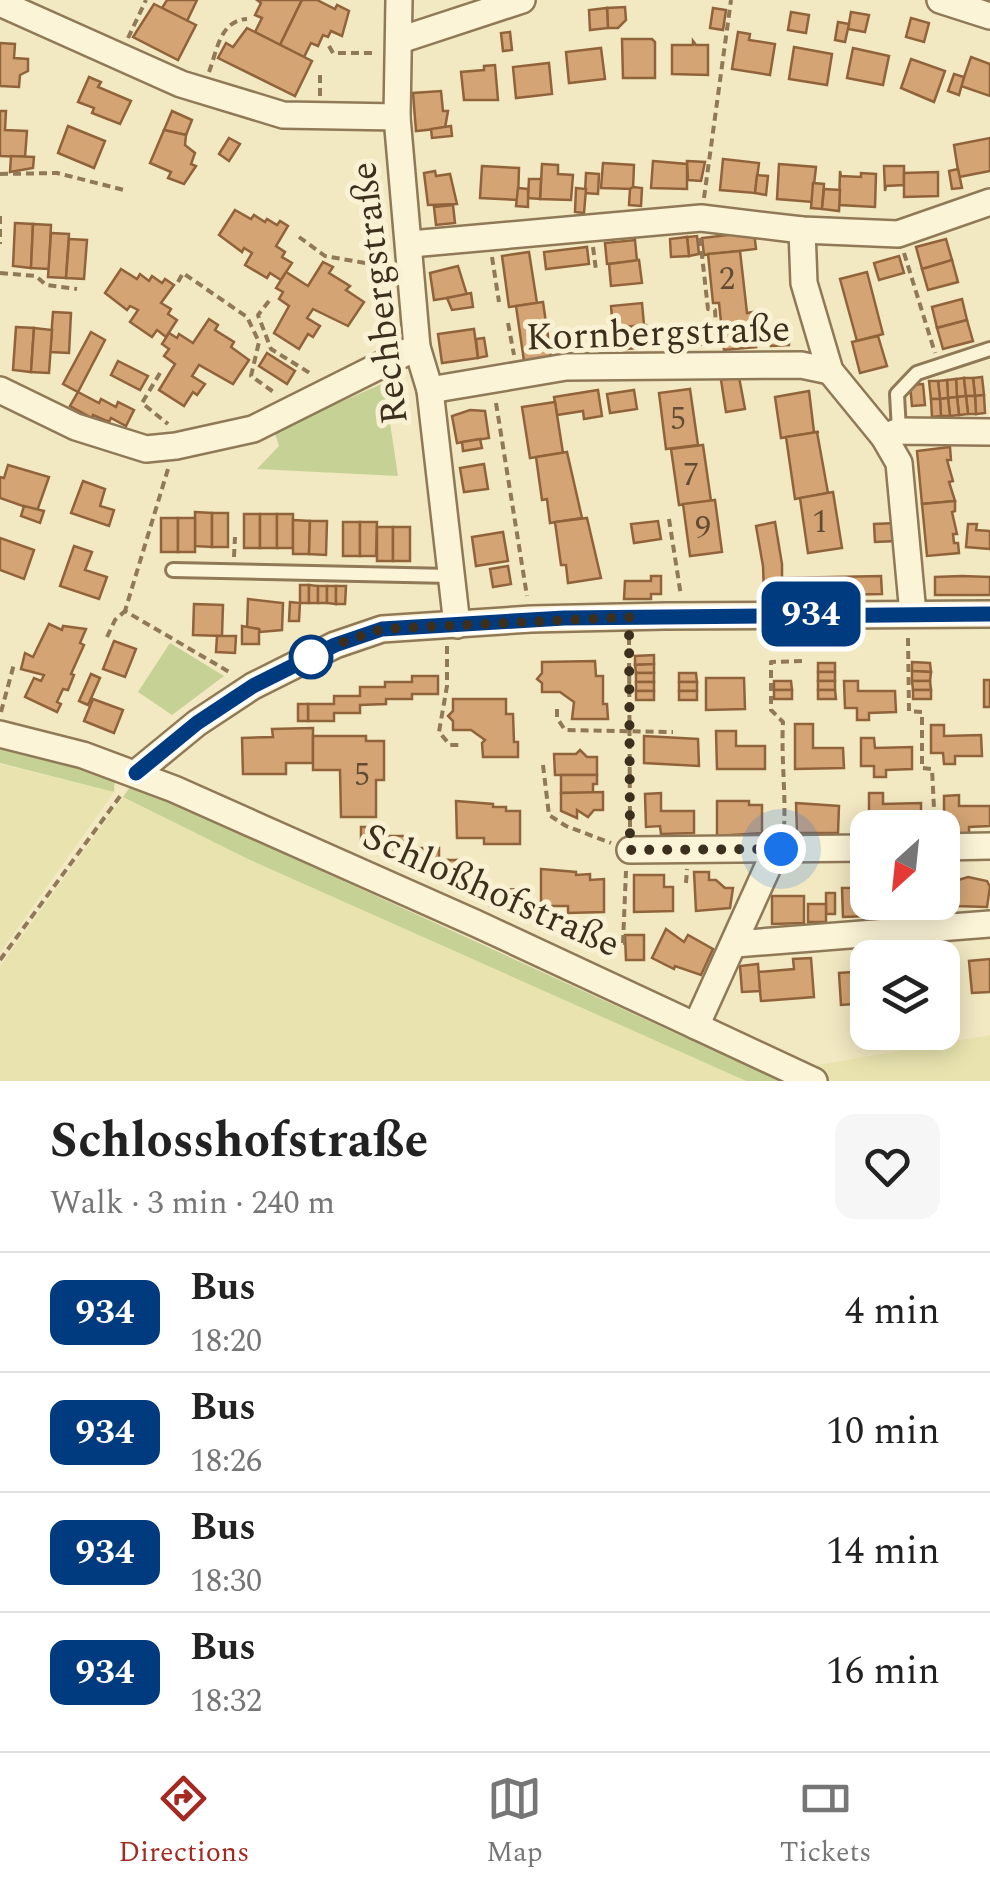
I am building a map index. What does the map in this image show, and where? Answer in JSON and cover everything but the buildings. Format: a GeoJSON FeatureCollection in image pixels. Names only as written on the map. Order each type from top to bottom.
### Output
{"type":"FeatureCollection","features":[{"type":"Feature","properties":{"kind":"street","name":"Rechbergstraße"},"geometry":{"type":"LineString","coordinates":[[400,0],[398,117],[417,347],[430,390],[451,576],[452,626]]}},
{"type":"Feature","properties":{"kind":"street"},"geometry":{"type":"LineString","coordinates":[[400,46],[522,0]]}},
{"type":"Feature","properties":{"kind":"street"},"geometry":{"type":"LineString","coordinates":[[940,0],[990,16]]}},
{"type":"Feature","properties":{"kind":"street"},"geometry":{"type":"LineString","coordinates":[[0,3],[202,90],[283,115],[398,117]]}},
{"type":"Feature","properties":{"kind":"street"},"geometry":{"type":"LineString","coordinates":[[411,244],[701,218],[802,230],[898,234],[990,202]]}},
{"type":"Feature","properties":{"kind":"street"},"geometry":{"type":"LineString","coordinates":[[802,230],[804,283],[830,371],[891,434],[898,463],[910,614]]}},
{"type":"Feature","properties":{"kind":"street"},"geometry":{"type":"LineString","coordinates":[[2,396],[76,427],[146,449],[181,445],[253,428],[417,347]]}},
{"type":"Feature","properties":{"kind":"street","name":"Kornbergstraße"},"geometry":{"type":"LineString","coordinates":[[430,390],[566,368],[801,365],[830,371]]}},
{"type":"Feature","properties":{"kind":"street"},"geometry":{"type":"LineString","coordinates":[[891,434],[990,432]]}},
{"type":"Feature","properties":{"kind":"street"},"geometry":{"type":"LineString","coordinates":[[136,773],[197,723],[253,686],[335,645],[382,629],[531,619],[684,615],[990,614]]}},
{"type":"Feature","properties":{"kind":"street","name":"Schloßhofstraße"},"geometry":{"type":"LineString","coordinates":[[0,734],[136,773],[814,1081]]}},
{"type":"Feature","properties":{"kind":"street"},"geometry":{"type":"LineString","coordinates":[[960,846],[990,846]]}},
{"type":"Feature","properties":{"kind":"street"},"geometry":{"type":"LineString","coordinates":[[630,850],[850,848]]}},
{"type":"Feature","properties":{"kind":"street"},"geometry":{"type":"LineString","coordinates":[[696,1026],[779,849]]}},
{"type":"Feature","properties":{"kind":"street"},"geometry":{"type":"LineString","coordinates":[[736,944],[990,924]]}},
{"type":"Feature","properties":{"kind":"lane"},"geometry":{"type":"LineString","coordinates":[[891,434],[897,394],[918,373],[990,349]]}},
{"type":"Feature","properties":{"kind":"lane"},"geometry":{"type":"LineString","coordinates":[[173,570],[451,576]]}},
{"type":"Feature","properties":{"kind":"path"},"geometry":{"type":"LineString","coordinates":[[119,56],[146,0]]}},
{"type":"Feature","properties":{"kind":"path"},"geometry":{"type":"LineString","coordinates":[[719,366],[714,310],[708,309],[701,218],[731,0]]}},
{"type":"Feature","properties":{"kind":"path"},"geometry":{"type":"LineString","coordinates":[[202,90],[225,28],[238,19],[246,19]]}},
{"type":"Feature","properties":{"kind":"path"},"geometry":{"type":"LineString","coordinates":[[328,46],[334,53],[400,46]]}},
{"type":"Feature","properties":{"kind":"path"},"geometry":{"type":"LineString","coordinates":[[0,174],[57,174],[124,190]]}},
{"type":"Feature","properties":{"kind":"path"},"geometry":{"type":"LineString","coordinates":[[0,216],[0,244]]}},
{"type":"Feature","properties":{"kind":"path"},"geometry":{"type":"LineString","coordinates":[[898,234],[938,365]]}},
{"type":"Feature","properties":{"kind":"path"},"geometry":{"type":"LineString","coordinates":[[299,237],[325,256],[412,271]]}},
{"type":"Feature","properties":{"kind":"path"},"geometry":{"type":"LineString","coordinates":[[489,237],[499,302]]}},
{"type":"Feature","properties":{"kind":"path"},"geometry":{"type":"LineString","coordinates":[[0,273],[36,276],[46,285],[76,289]]}},
{"type":"Feature","properties":{"kind":"path"},"geometry":{"type":"LineString","coordinates":[[178,282],[183,273],[247,317],[259,342],[252,376],[295,408]]}},
{"type":"Feature","properties":{"kind":"path"},"geometry":{"type":"LineString","coordinates":[[268,301],[258,315],[271,348],[334,389]]}},
{"type":"Feature","properties":{"kind":"path"},"geometry":{"type":"LineString","coordinates":[[508,323],[505,376],[531,619]]}},
{"type":"Feature","properties":{"kind":"path"},"geometry":{"type":"LineString","coordinates":[[254,330],[263,328]]}},
{"type":"Feature","properties":{"kind":"path"},"geometry":{"type":"LineString","coordinates":[[160,374],[142,403],[168,422],[181,445]]}},
{"type":"Feature","properties":{"kind":"path"},"geometry":{"type":"LineString","coordinates":[[670,519],[684,615]]}},
{"type":"Feature","properties":{"kind":"path"},"geometry":{"type":"LineString","coordinates":[[107,637],[125,610]]}},
{"type":"Feature","properties":{"kind":"path"},"geometry":{"type":"LineString","coordinates":[[910,614],[909,712],[922,712],[922,768],[932,769],[934,810]]}},
{"type":"Feature","properties":{"kind":"path"},"geometry":{"type":"LineString","coordinates":[[590,977],[591,944],[623,944],[630,850],[629,617]]}},
{"type":"Feature","properties":{"kind":"path"},"geometry":{"type":"LineString","coordinates":[[452,626],[439,732],[450,745],[464,745]]}},
{"type":"Feature","properties":{"kind":"path"},"geometry":{"type":"LineString","coordinates":[[779,849],[786,777],[781,768],[783,722],[771,710],[771,662],[806,661]]}},
{"type":"Feature","properties":{"kind":"path"},"geometry":{"type":"LineString","coordinates":[[0,717],[14,664]]}},
{"type":"Feature","properties":{"kind":"path"},"geometry":{"type":"LineString","coordinates":[[557,709],[557,718],[565,730],[673,732]]}},
{"type":"Feature","properties":{"kind":"path"},"geometry":{"type":"LineString","coordinates":[[544,764],[549,815],[566,826],[630,850]]}},
{"type":"Feature","properties":{"kind":"path"},"geometry":{"type":"LineString","coordinates":[[0,960],[136,773]]}},
{"type":"Feature","properties":{"kind":"shaded area"},"geometry":{"type":"Polygon","coordinates":[[[0,764],[114,792],[0,953],[0,764]]]}},
{"type":"Feature","properties":{"kind":"shaded area"},"geometry":{"type":"Polygon","coordinates":[[[123,797],[248,859],[746,1081],[0,1081],[0,966],[123,797]]]}},
{"type":"Feature","properties":{"kind":"shaded area"},"geometry":{"type":"Polygon","coordinates":[[[990,1035],[990,1081],[828,1081],[805,1072],[807,1067],[904,1050],[960,1050],[960,1040],[990,1035]]]}},
{"type":"Feature","properties":{"kind":"green space"},"geometry":{"type":"Polygon","coordinates":[[[384,383],[398,476],[257,469],[279,446],[274,431],[384,383]]]}},
{"type":"Feature","properties":{"kind":"green space"},"geometry":{"type":"Polygon","coordinates":[[[170,643],[224,676],[172,715],[138,692],[170,643]]]}},
{"type":"Feature","properties":{"kind":"green space"},"geometry":{"type":"Polygon","coordinates":[[[0,746],[115,777],[114,792],[0,763],[0,746]]]}},
{"type":"Feature","properties":{"kind":"green space"},"geometry":{"type":"Polygon","coordinates":[[[132,784],[686,1038],[712,1041],[803,1081],[746,1081],[248,859],[123,797],[132,784]]]}},
{"type":"Feature","properties":{"kind":"bus line","name":"934"},"geometry":{"type":"LineString","coordinates":[[136,773],[197,723],[253,686],[335,645],[382,629],[531,619],[684,615],[990,614]]}},
{"type":"Feature","properties":{"kind":"route"},"geometry":{"type":"LineString","coordinates":[[311,657],[382,629],[629,617],[630,850],[781,849]]}}]}
